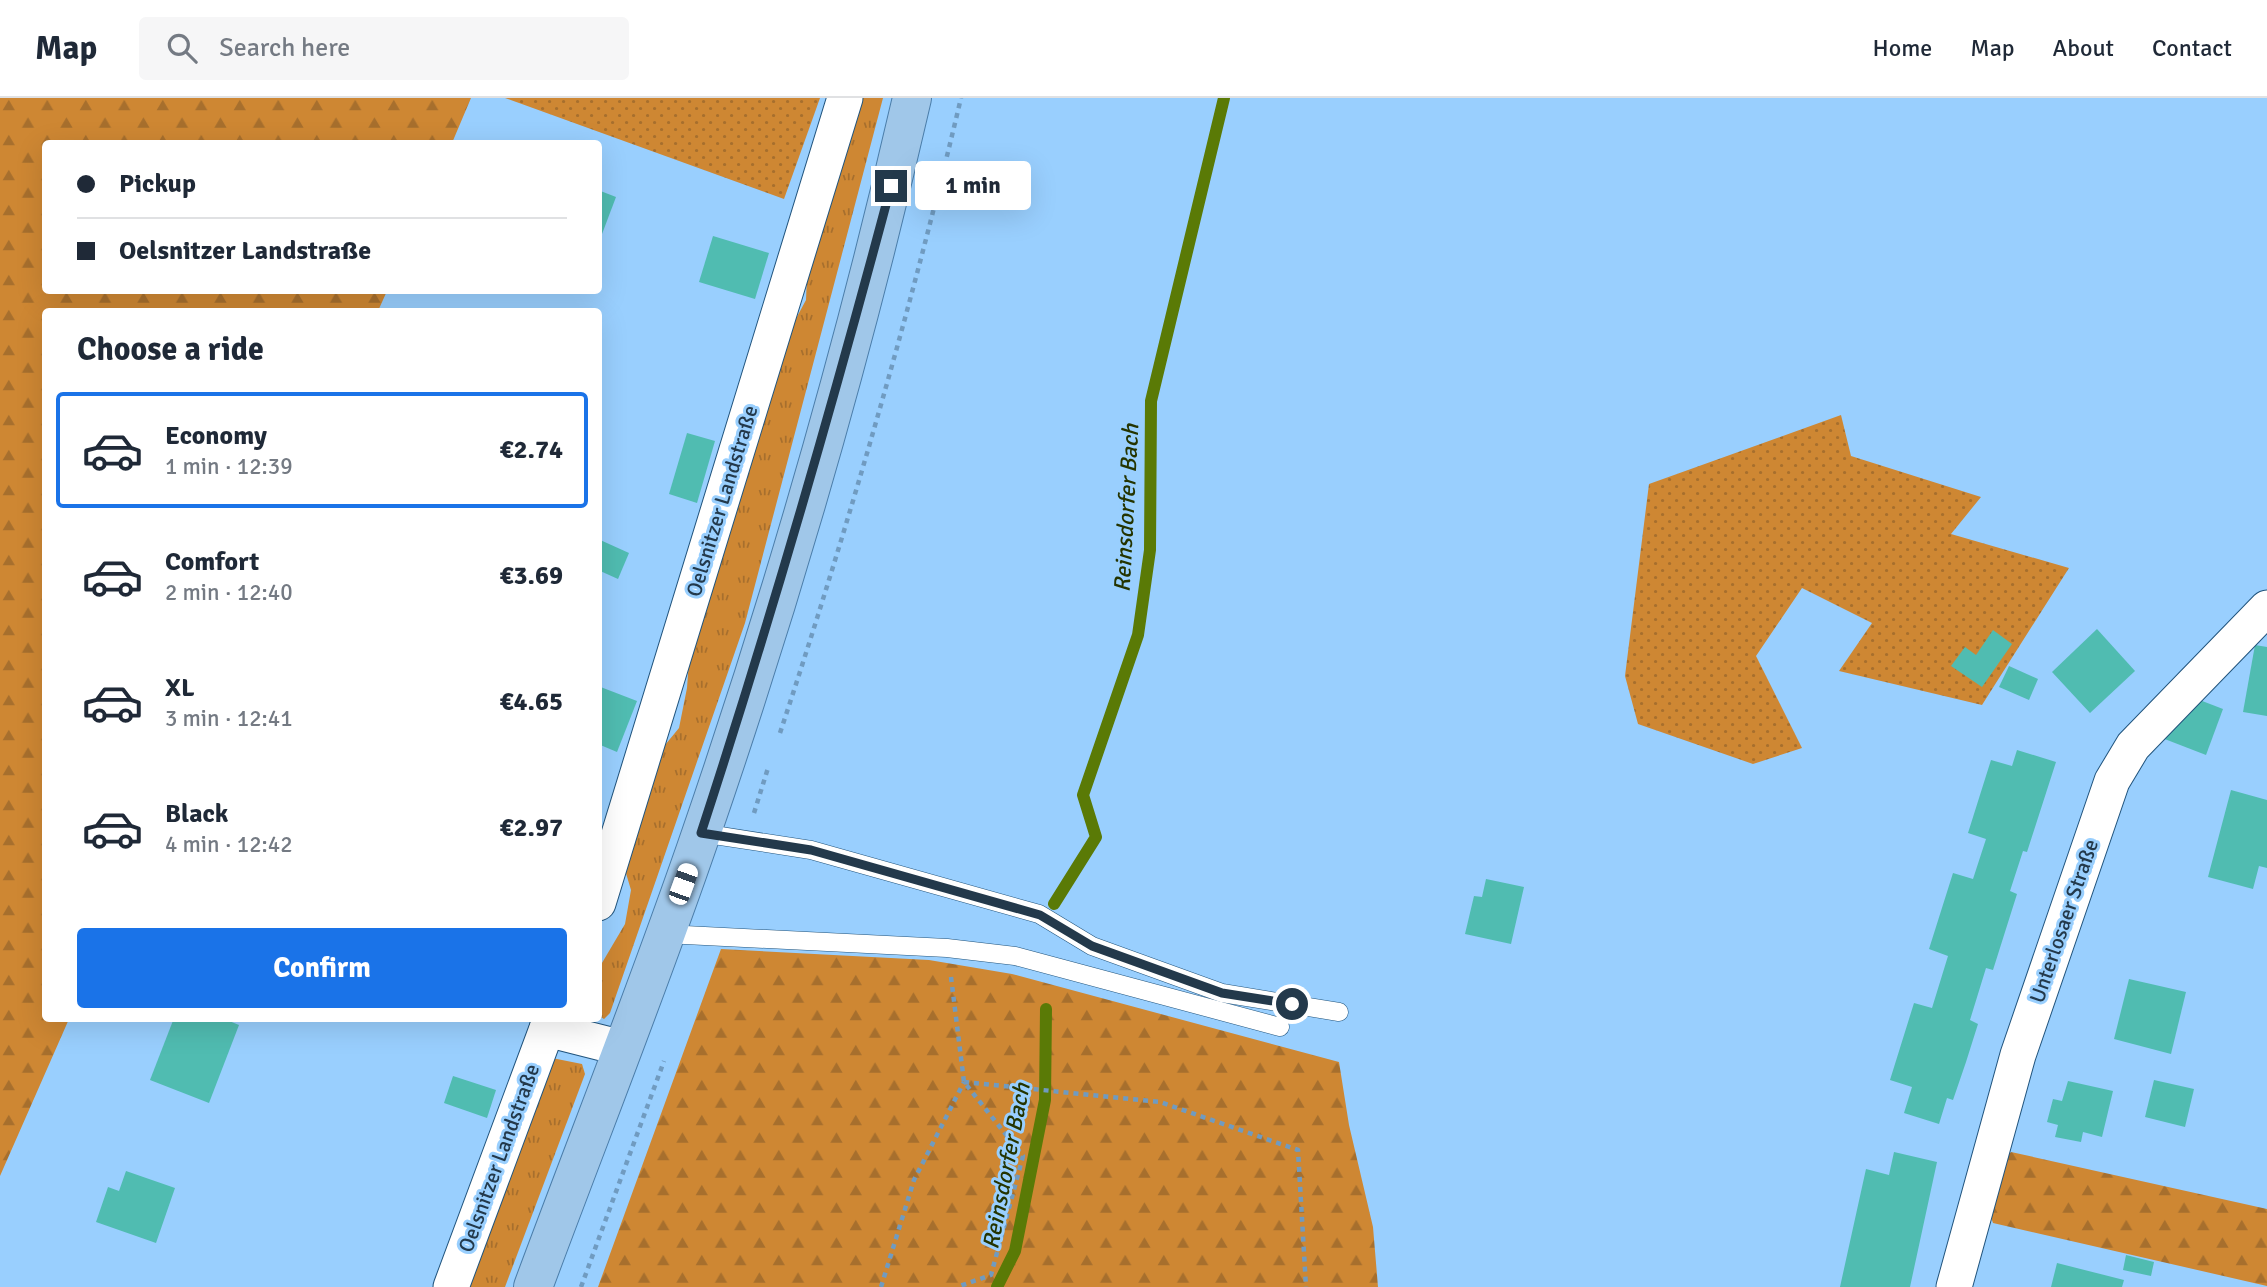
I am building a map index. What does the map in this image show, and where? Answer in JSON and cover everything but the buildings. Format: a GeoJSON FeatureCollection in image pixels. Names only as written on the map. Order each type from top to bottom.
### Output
{"type":"FeatureCollection","features":[{"type":"Feature","properties":{"kind":"main road"},"geometry":{"type":"LineString","coordinates":[[533,1287],[666,934],[765,636],[824,435],[912,98]]}},
{"type":"Feature","properties":{"kind":"street","name":"Oelsnitzer Landstraße"},"geometry":{"type":"LineString","coordinates":[[602,890],[845,98]]}},
{"type":"Feature","properties":{"kind":"street","name":"Unterlosaer Straße"},"geometry":{"type":"LineString","coordinates":[[1954,1287],[2018,1055],[2112,781],[2133,746],[2267,608]]}},
{"type":"Feature","properties":{"kind":"street","name":"Oelsnitzer Landstraße"},"geometry":{"type":"LineString","coordinates":[[451,1287],[549,1024],[622,1048]]}},
{"type":"Feature","properties":{"kind":"lane"},"geometry":{"type":"LineString","coordinates":[[701,833],[811,850],[1040,915],[1092,946],[1222,993],[1339,1012]]}},
{"type":"Feature","properties":{"kind":"lane"},"geometry":{"type":"LineString","coordinates":[[666,934],[947,948],[1016,956],[1280,1027]]}},
{"type":"Feature","properties":{"kind":"path"},"geometry":{"type":"LineString","coordinates":[[947,948],[964,1082],[1023,1156],[991,1275],[957,1287]]}},
{"type":"Feature","properties":{"kind":"path"},"geometry":{"type":"LineString","coordinates":[[881,1287],[914,1180],[964,1082]]}},
{"type":"Feature","properties":{"kind":"path"},"geometry":{"type":"LineString","coordinates":[[964,1082],[1160,1102],[1298,1150],[1306,1287]]}},
{"type":"Feature","properties":{"kind":"green space"},"geometry":{"type":"Polygon","coordinates":[[[0,98],[471,98],[453,140],[42,140],[42,294],[386,294],[379,308],[42,308],[42,1022],[68,1022],[0,1176],[0,98]]]}},
{"type":"Feature","properties":{"kind":"green space"},"geometry":{"type":"Polygon","coordinates":[[[505,98],[820,98],[784,199],[505,98]]]}},
{"type":"Feature","properties":{"kind":"green space"},"geometry":{"type":"Polygon","coordinates":[[[860,98],[883,98],[745,623],[610,1013],[604,1019],[602,963],[625,924],[631,890],[625,870],[665,745],[679,728],[687,688],[690,647],[792,326],[806,300],[807,275],[860,98]]]}},
{"type":"Feature","properties":{"kind":"green space"},"geometry":{"type":"Polygon","coordinates":[[[1841,415],[1851,456],[1981,497],[1951,534],[2069,568],[1982,705],[1839,671],[1872,623],[1802,588],[1756,656],[1802,748],[1753,764],[1638,724],[1625,676],[1649,484],[1841,415]]]}},
{"type":"Feature","properties":{"kind":"green space"},"geometry":{"type":"Polygon","coordinates":[[[721,949],[929,960],[1012,974],[1339,1062],[1349,1125],[1373,1227],[1378,1287],[598,1287],[721,949]]]}},
{"type":"Feature","properties":{"kind":"green space"},"geometry":{"type":"Polygon","coordinates":[[[552,1058],[582,1064],[585,1074],[505,1287],[458,1287],[552,1058]]]}},
{"type":"Feature","properties":{"kind":"green space"},"geometry":{"type":"Polygon","coordinates":[[[2011,1152],[2267,1209],[2267,1286],[1993,1223],[1991,1207],[1994,1186],[2011,1152]]]}},
{"type":"Feature","properties":{"kind":"waterway","name":"Reinsdorfer Bach"},"geometry":{"type":"LineString","coordinates":[[1054,904],[1096,837],[1083,795],[1138,635],[1150,550],[1151,401],[1224,98]]}},
{"type":"Feature","properties":{"kind":"waterway","name":"Reinsdorfer Bach"},"geometry":{"type":"LineString","coordinates":[[997,1287],[1015,1251],[1045,1100],[1046,1009]]}},
{"type":"Feature","properties":{"kind":"route"},"geometry":{"type":"LineString","coordinates":[[891,186],[824,435],[765,636],[701,833],[811,850],[1040,915],[1092,946],[1222,993],[1292,1004]]}}]}
